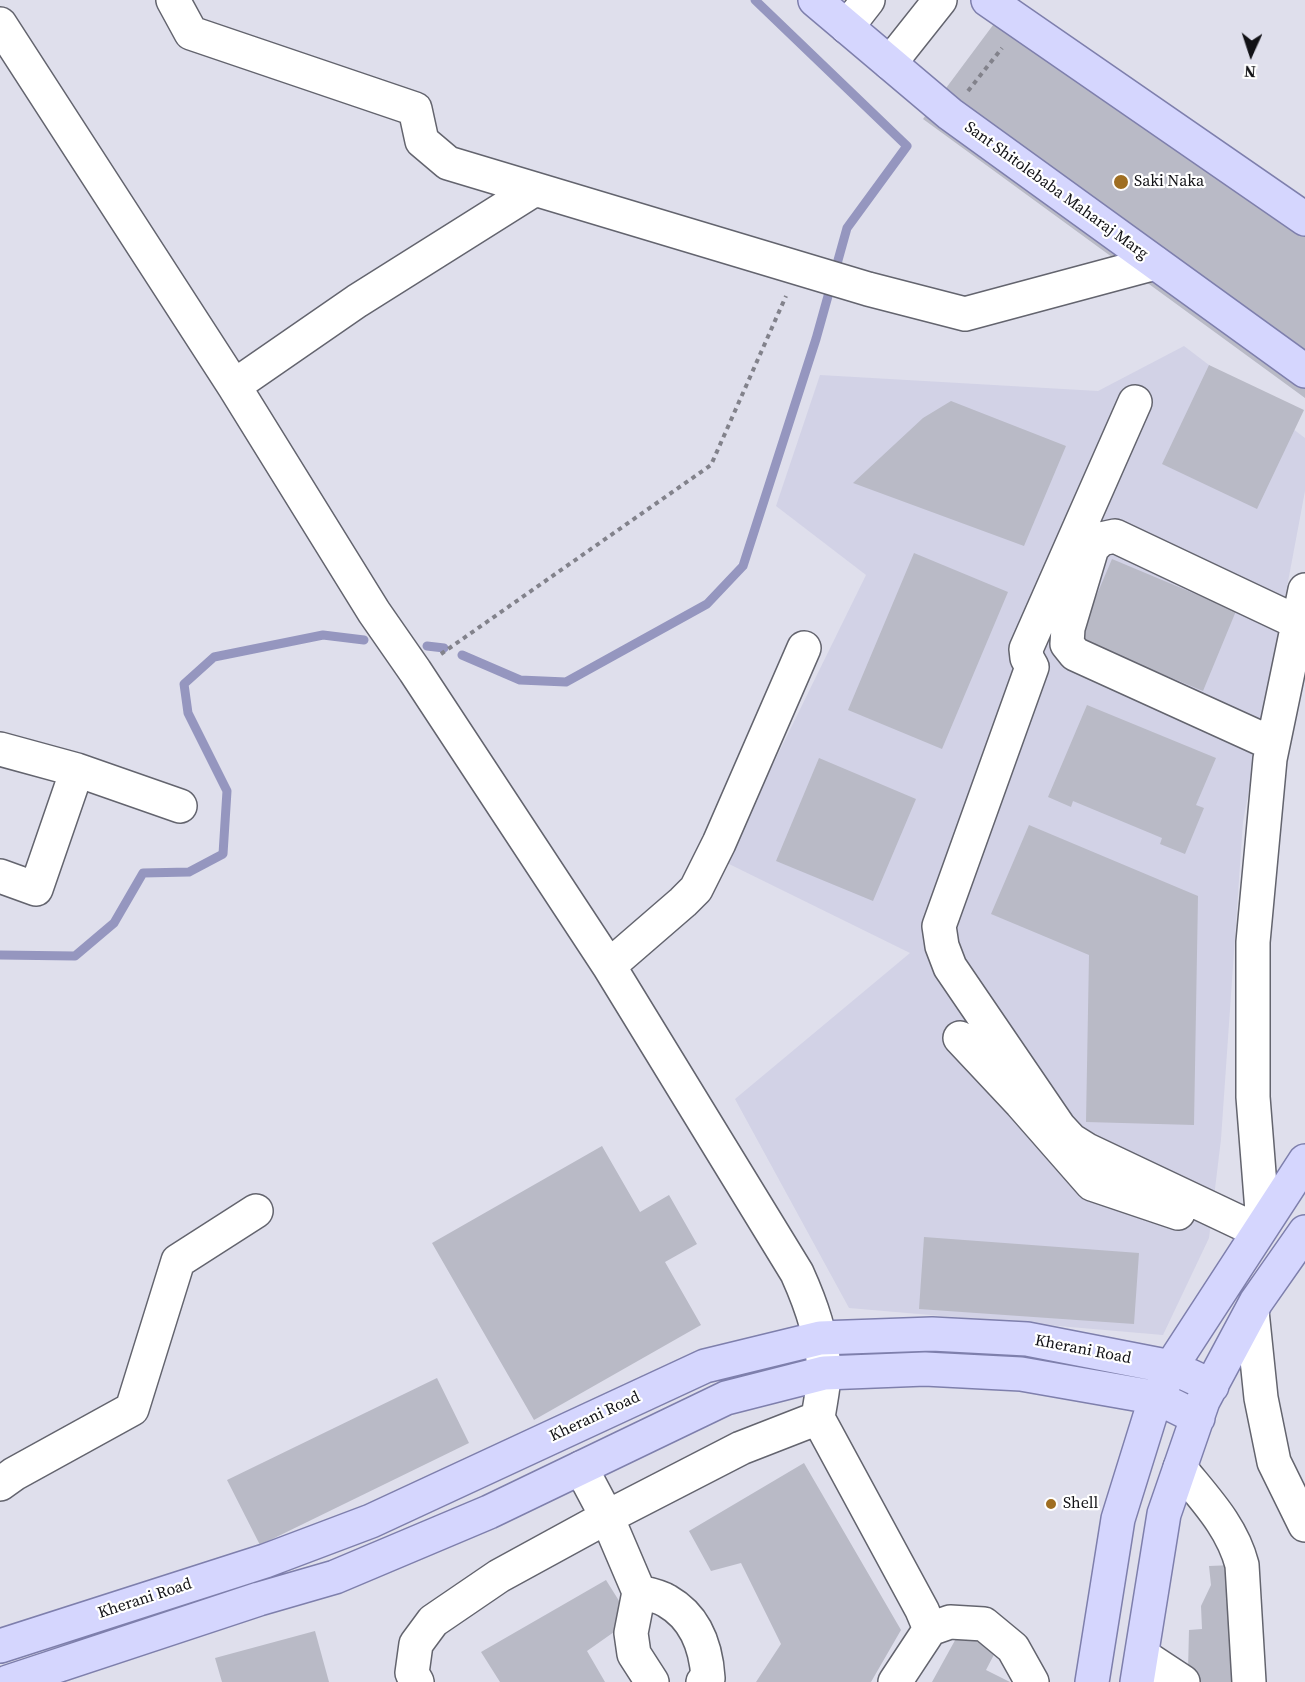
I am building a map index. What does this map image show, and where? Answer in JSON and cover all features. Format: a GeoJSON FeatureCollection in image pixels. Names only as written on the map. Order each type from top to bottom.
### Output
{"type":"FeatureCollection","features":[{"type":"Feature","properties":{"kind":"main road","name":"Sant Shitolebaba Maharaj Marg"},"geometry":{"type":"LineString","coordinates":[[815,0],[950,114],[1305,371]]}},
{"type":"Feature","properties":{"kind":"main road"},"geometry":{"type":"LineString","coordinates":[[987,0],[1305,219]]}},
{"type":"Feature","properties":{"kind":"main road"},"geometry":{"type":"LineString","coordinates":[[1092,1682],[1118,1519],[1150,1416],[1171,1367],[1305,1161]]}},
{"type":"Feature","properties":{"kind":"main road"},"geometry":{"type":"LineString","coordinates":[[1139,1668],[1164,1514],[1198,1418],[1256,1302],[1305,1232]]}},
{"type":"Feature","properties":{"kind":"main road","name":"Kherani Road"},"geometry":{"type":"LineString","coordinates":[[0,1646],[289,1552],[371,1521],[705,1366],[819,1338],[932,1334],[1027,1339],[1171,1367],[1212,1386]]}},
{"type":"Feature","properties":{"kind":"main road","name":"Kherani Road"},"geometry":{"type":"LineString","coordinates":[[8,1682],[334,1577],[489,1512],[726,1398],[824,1373],[925,1369],[1021,1374],[1158,1398],[1198,1418]]}},
{"type":"Feature","properties":{"kind":"main road"},"geometry":{"type":"LineString","coordinates":[[289,1552],[299,1587]]}},
{"type":"Feature","properties":{"kind":"street"},"geometry":{"type":"LineString","coordinates":[[172,0],[191,33],[415,109],[422,141],[448,163],[821,275],[965,314],[1155,262]]}},
{"type":"Feature","properties":{"kind":"street"},"geometry":{"type":"LineString","coordinates":[[847,27],[868,0]]}},
{"type":"Feature","properties":{"kind":"street"},"geometry":{"type":"LineString","coordinates":[[890,63],[940,0]]}},
{"type":"Feature","properties":{"kind":"street"},"geometry":{"type":"LineString","coordinates":[[0,24],[234,386],[374,612],[609,966],[797,1273],[811,1304],[819,1338],[824,1373],[818,1418],[922,1610],[930,1629]]}},
{"type":"Feature","properties":{"kind":"street"},"geometry":{"type":"LineString","coordinates":[[234,386],[357,301],[535,189]]}},
{"type":"Feature","properties":{"kind":"street"},"geometry":{"type":"LineString","coordinates":[[1135,402],[1026,649],[1027,658],[1032,667],[939,926],[942,946],[950,967],[1059,1127],[1071,1140],[1087,1150],[1258,1231]]}},
{"type":"Feature","properties":{"kind":"street"},"geometry":{"type":"LineString","coordinates":[[1273,744],[1075,654],[1067,644],[1068,628],[1092,548],[1101,539],[1115,536],[1297,622]]}},
{"type":"Feature","properties":{"kind":"street"},"geometry":{"type":"LineString","coordinates":[[1258,1231],[1253,1097],[1253,942],[1270,759],[1305,590]]}},
{"type":"Feature","properties":{"kind":"street"},"geometry":{"type":"LineString","coordinates":[[609,966],[696,889],[719,843],[804,648]]}},
{"type":"Feature","properties":{"kind":"street"},"geometry":{"type":"LineString","coordinates":[[0,748],[77,770],[180,806]]}},
{"type":"Feature","properties":{"kind":"street"},"geometry":{"type":"LineString","coordinates":[[0,876],[36,889],[77,770]]}},
{"type":"Feature","properties":{"kind":"street"},"geometry":{"type":"LineString","coordinates":[[960,1038],[1092,1184],[1258,1231]]}},
{"type":"Feature","properties":{"kind":"street"},"geometry":{"type":"LineString","coordinates":[[0,1484],[132,1408],[178,1261],[256,1211]]}},
{"type":"Feature","properties":{"kind":"street"},"geometry":{"type":"LineString","coordinates":[[1252,1311],[1261,1398],[1274,1462],[1305,1525]]}},
{"type":"Feature","properties":{"kind":"street"},"geometry":{"type":"LineString","coordinates":[[417,1682],[412,1673],[416,1644],[433,1621],[499,1576],[741,1448],[818,1418]]}},
{"type":"Feature","properties":{"kind":"street"},"geometry":{"type":"LineString","coordinates":[[581,1468],[607,1517],[639,1592],[631,1633],[634,1654],[652,1682]]}},
{"type":"Feature","properties":{"kind":"street"},"geometry":{"type":"LineString","coordinates":[[1180,1468],[1222,1521],[1238,1548],[1242,1565],[1249,1682]]}},
{"type":"Feature","properties":{"kind":"street"},"geometry":{"type":"LineString","coordinates":[[639,1592],[665,1599],[684,1613],[701,1639],[707,1657],[708,1678],[703,1682]]}},
{"type":"Feature","properties":{"kind":"street"},"geometry":{"type":"LineString","coordinates":[[895,1682],[930,1629],[950,1622],[984,1624],[1013,1648],[1032,1682]]}},
{"type":"Feature","properties":{"kind":"street"},"geometry":{"type":"LineString","coordinates":[[1139,1668],[1183,1682]]}},
{"type":"Feature","properties":{"kind":"path"},"geometry":{"type":"LineString","coordinates":[[950,114],[1005,44]]}},
{"type":"Feature","properties":{"kind":"path"},"geometry":{"type":"LineString","coordinates":[[415,671],[711,465],[821,275]]}},
{"type":"Feature","properties":{"kind":"shaded area"},"geometry":{"type":"Polygon","coordinates":[[[1184,346],[1305,438],[1305,491],[1243,822],[1221,1139],[1209,1238],[1163,1335],[849,1308],[735,1099],[910,953],[725,862],[866,575],[776,506],[820,375],[1098,391],[1184,346]]]}},
{"type":"Feature","properties":{"kind":"building","name":"Saki Naka"},"geometry":{"type":"Polygon","coordinates":[[[1002,13],[1305,235],[1305,398],[923,119],[1002,13]]]}},
{"type":"Feature","properties":{"kind":"building"},"geometry":{"type":"Polygon","coordinates":[[[1209,365],[1304,410],[1257,509],[1162,464],[1209,365]]]}},
{"type":"Feature","properties":{"kind":"building"},"geometry":{"type":"Polygon","coordinates":[[[951,401],[1066,446],[1024,546],[853,483],[923,418],[951,401]]]}},
{"type":"Feature","properties":{"kind":"building"},"geometry":{"type":"Polygon","coordinates":[[[914,553],[1008,592],[942,749],[848,710],[914,553]]]}},
{"type":"Feature","properties":{"kind":"building"},"geometry":{"type":"Polygon","coordinates":[[[1112,559],[1236,611],[1203,691],[1078,639],[1112,559]]]}},
{"type":"Feature","properties":{"kind":"building"},"geometry":{"type":"Polygon","coordinates":[[[1087,705],[1216,758],[1196,805],[1204,808],[1185,854],[1160,844],[1162,838],[1073,801],[1071,807],[1048,797],[1087,705]]]}},
{"type":"Feature","properties":{"kind":"building"},"geometry":{"type":"Polygon","coordinates":[[[819,758],[916,799],[873,901],[776,861],[819,758]]]}},
{"type":"Feature","properties":{"kind":"building"},"geometry":{"type":"Polygon","coordinates":[[[1029,825],[1198,896],[1194,1125],[1086,1122],[1089,955],[991,914],[1029,825]]]}},
{"type":"Feature","properties":{"kind":"building"},"geometry":{"type":"Polygon","coordinates":[[[602,1146],[640,1212],[669,1195],[697,1244],[665,1262],[701,1325],[534,1420],[432,1243],[602,1146]]]}},
{"type":"Feature","properties":{"kind":"building"},"geometry":{"type":"Polygon","coordinates":[[[924,1237],[1139,1253],[1134,1324],[919,1309],[924,1237]]]}},
{"type":"Feature","properties":{"kind":"building"},"geometry":{"type":"Polygon","coordinates":[[[437,1378],[469,1443],[260,1545],[227,1480],[437,1378]]]}},
{"type":"Feature","properties":{"kind":"building"},"geometry":{"type":"Polygon","coordinates":[[[804,1463],[901,1630],[871,1682],[756,1682],[781,1644],[741,1563],[711,1571],[689,1531],[804,1463]]]}},
{"type":"Feature","properties":{"kind":"building"},"geometry":{"type":"Polygon","coordinates":[[[1233,1565],[1241,1682],[1193,1682],[1188,1670],[1189,1630],[1202,1629],[1201,1606],[1211,1585],[1209,1566],[1233,1565]]]}},
{"type":"Feature","properties":{"kind":"building"},"geometry":{"type":"Polygon","coordinates":[[[606,1580],[631,1620],[587,1651],[605,1682],[500,1682],[481,1652],[606,1580]]]}},
{"type":"Feature","properties":{"kind":"building"},"geometry":{"type":"Polygon","coordinates":[[[964,1624],[1000,1643],[986,1670],[1010,1682],[932,1682],[964,1624]]]}},
{"type":"Feature","properties":{"kind":"building"},"geometry":{"type":"Polygon","coordinates":[[[315,1631],[329,1682],[222,1682],[215,1658],[315,1631]]]}},
{"type":"Feature","properties":{"kind":"waterway"},"geometry":{"type":"LineString","coordinates":[[462,655],[520,680],[566,682],[707,604],[743,566],[816,339],[847,228],[907,146],[755,0]]}},
{"type":"Feature","properties":{"kind":"waterway"},"geometry":{"type":"LineString","coordinates":[[0,955],[75,956],[114,923],[143,873],[189,872],[223,854],[227,791],[188,713],[184,684],[214,657],[323,635],[364,640]]}},
{"type":"Feature","properties":{"kind":"waterway"},"geometry":{"type":"LineString","coordinates":[[427,646],[444,648]]}},
{"type":"Feature","properties":{"kind":"place","name":"Saki Naka"},"geometry":{"type":"Point","coordinates":[1121,182]}},
{"type":"Feature","properties":{"kind":"place","name":"Shell"},"geometry":{"type":"Point","coordinates":[1051,1504]}}]}
